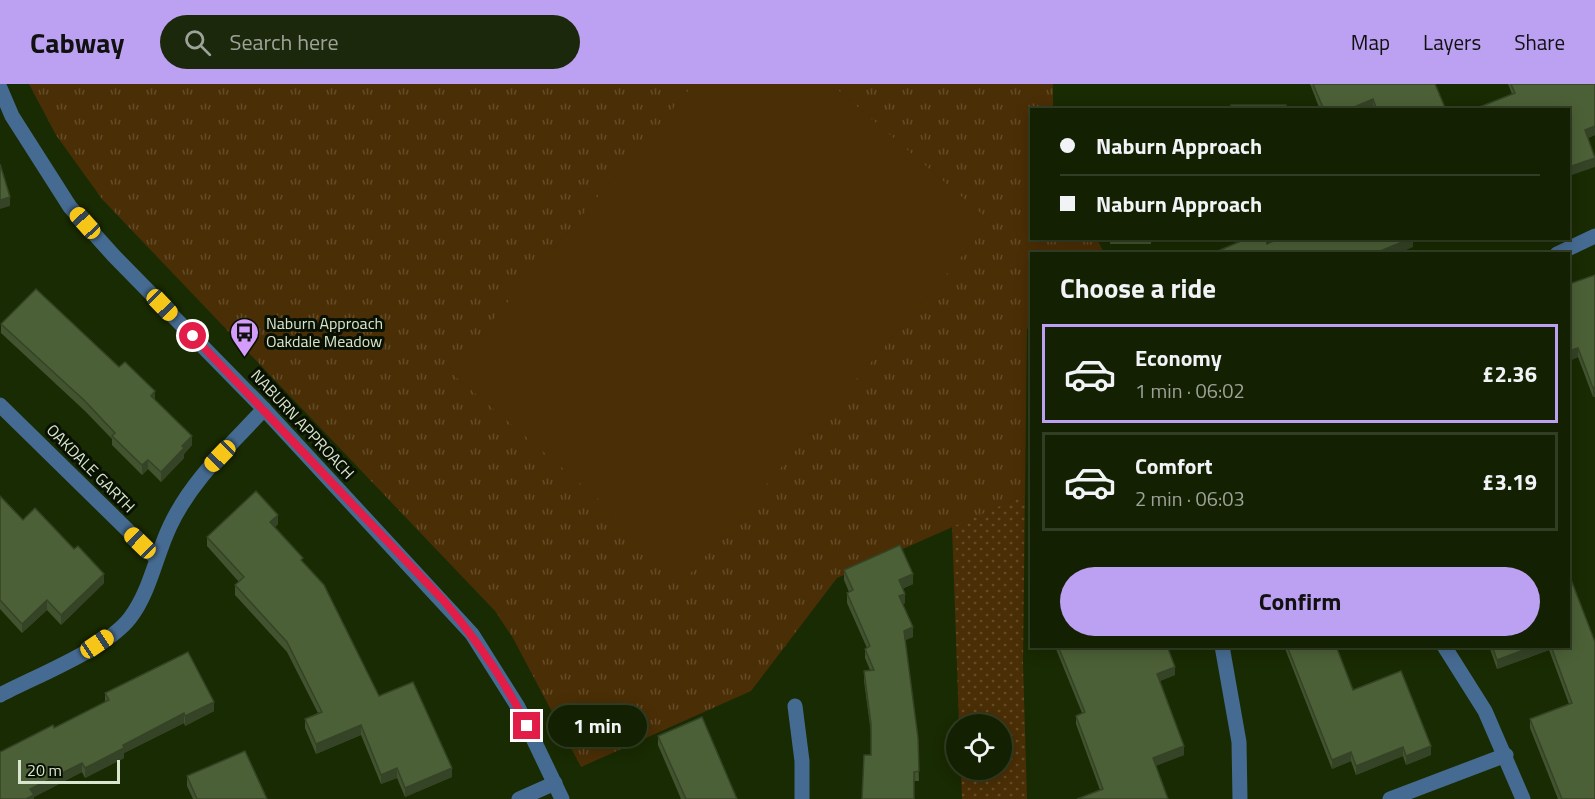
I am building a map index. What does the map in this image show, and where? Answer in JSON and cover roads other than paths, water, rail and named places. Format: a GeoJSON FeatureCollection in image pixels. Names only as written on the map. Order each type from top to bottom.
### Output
{"type":"FeatureCollection","features":[{"type":"Feature","properties":{"kind":"street","name":"NABURN APPROACH"},"geometry":{"type":"LineString","coordinates":[[0,88],[12,116],[70,207],[114,256],[264,409],[472,634],[518,707],[562,799]]}},
{"type":"Feature","properties":{"kind":"street"},"geometry":{"type":"LineString","coordinates":[[1561,252],[1595,236]]}},
{"type":"Feature","properties":{"kind":"street","name":"OAKDALE GARTH"},"geometry":{"type":"LineString","coordinates":[[0,405],[156,558]]}},
{"type":"Feature","properties":{"kind":"street"},"geometry":{"type":"LineString","coordinates":[[0,695],[114,633],[135,610],[144,593],[170,525],[191,487],[264,409]]}},
{"type":"Feature","properties":{"kind":"street"},"geometry":{"type":"LineString","coordinates":[[1222,648],[1239,742],[1240,799]]}},
{"type":"Feature","properties":{"kind":"street"},"geometry":{"type":"LineString","coordinates":[[1445,648],[1485,711],[1506,755],[1523,799]]}},
{"type":"Feature","properties":{"kind":"street"},"geometry":{"type":"LineString","coordinates":[[795,706],[802,761],[802,799]]}},
{"type":"Feature","properties":{"kind":"street"},"geometry":{"type":"LineString","coordinates":[[1390,799],[1506,755]]}},
{"type":"Feature","properties":{"kind":"street"},"geometry":{"type":"LineString","coordinates":[[519,799],[555,783]]}},
{"type":"Feature","properties":{"kind":"place","name":"Naburn Approach Oakdale Meadow"},"geometry":{"type":"Point","coordinates":[245,358]}}]}
